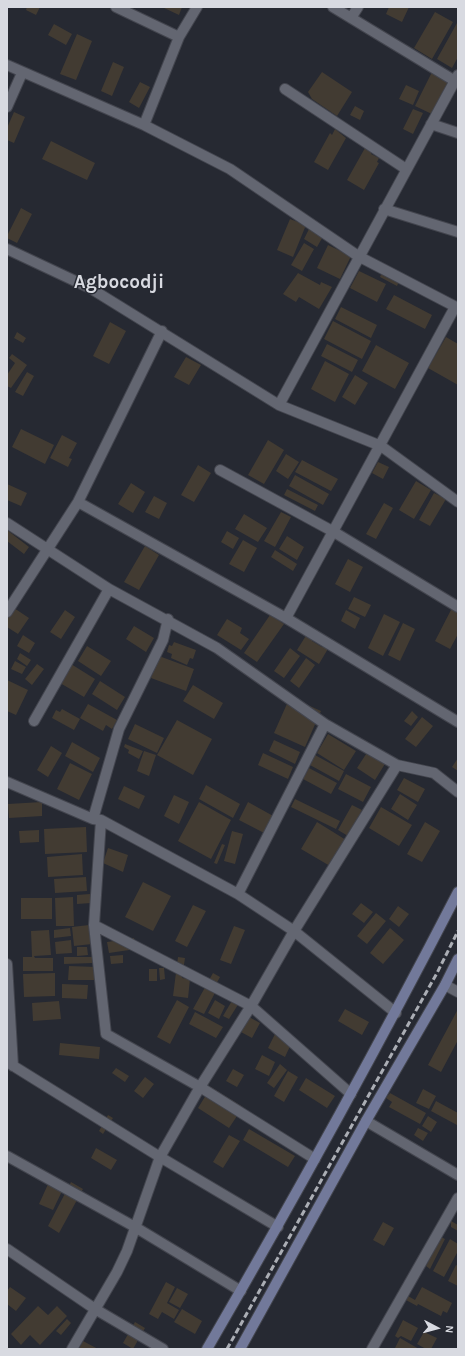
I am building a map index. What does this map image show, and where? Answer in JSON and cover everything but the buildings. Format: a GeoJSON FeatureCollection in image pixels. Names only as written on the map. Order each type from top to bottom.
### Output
{"type":"FeatureCollection","features":[{"type":"Feature","properties":{"kind":"main road"},"geometry":{"type":"LineString","coordinates":[[207,1349],[278,1227],[396,1013],[458,892]]}},
{"type":"Feature","properties":{"kind":"main road"},"geometry":{"type":"LineString","coordinates":[[240,1349],[366,1121],[445,985],[458,959]]}},
{"type":"Feature","properties":{"kind":"street"},"geometry":{"type":"LineString","coordinates":[[116,7],[179,36]]}},
{"type":"Feature","properties":{"kind":"street"},"geometry":{"type":"LineString","coordinates":[[144,124],[179,36],[197,7]]}},
{"type":"Feature","properties":{"kind":"street"},"geometry":{"type":"LineString","coordinates":[[279,405],[358,256],[456,78],[334,7]]}},
{"type":"Feature","properties":{"kind":"street"},"geometry":{"type":"LineString","coordinates":[[351,18],[358,7]]}},
{"type":"Feature","properties":{"kind":"street"},"geometry":{"type":"LineString","coordinates":[[7,65],[22,73],[144,124],[230,169],[358,256],[456,307],[286,618]]}},
{"type":"Feature","properties":{"kind":"street"},"geometry":{"type":"LineString","coordinates":[[7,107],[22,73]]}},
{"type":"Feature","properties":{"kind":"street"},"geometry":{"type":"LineString","coordinates":[[285,89],[406,170]]}},
{"type":"Feature","properties":{"kind":"street"},"geometry":{"type":"LineString","coordinates":[[431,124],[458,133]]}},
{"type":"Feature","properties":{"kind":"street"},"geometry":{"type":"LineString","coordinates":[[384,210],[458,232]]}},
{"type":"Feature","properties":{"kind":"street"},"geometry":{"type":"LineString","coordinates":[[7,249],[90,288],[162,331],[279,405],[381,446],[458,501]]}},
{"type":"Feature","properties":{"kind":"street"},"geometry":{"type":"LineString","coordinates":[[7,612],[78,502],[162,331]]}},
{"type":"Feature","properties":{"kind":"street"},"geometry":{"type":"LineString","coordinates":[[220,470],[334,532],[458,607]]}},
{"type":"Feature","properties":{"kind":"street"},"geometry":{"type":"LineString","coordinates":[[78,502],[286,618],[458,722]]}},
{"type":"Feature","properties":{"kind":"street"},"geometry":{"type":"LineString","coordinates":[[7,523],[109,589],[217,648],[325,724],[397,765],[434,773],[458,792]]}},
{"type":"Feature","properties":{"kind":"street"},"geometry":{"type":"LineString","coordinates":[[34,721],[109,589]]}},
{"type":"Feature","properties":{"kind":"street"},"geometry":{"type":"LineString","coordinates":[[168,620],[163,640],[119,729],[97,819],[94,925],[106,1034],[200,1087],[315,1159]]}},
{"type":"Feature","properties":{"kind":"street"},"geometry":{"type":"LineString","coordinates":[[238,894],[325,724]]}},
{"type":"Feature","properties":{"kind":"street"},"geometry":{"type":"LineString","coordinates":[[72,1349],[117,1272],[160,1157],[200,1087],[251,1006],[294,931],[397,765]]}},
{"type":"Feature","properties":{"kind":"street"},"geometry":{"type":"LineString","coordinates":[[7,782],[97,819],[238,894],[294,931],[396,1013]]}},
{"type":"Feature","properties":{"kind":"street"},"geometry":{"type":"LineString","coordinates":[[94,925],[251,1006],[351,1094]]}},
{"type":"Feature","properties":{"kind":"street"},"geometry":{"type":"LineString","coordinates":[[7,964],[10,1064],[160,1157],[278,1227]]}},
{"type":"Feature","properties":{"kind":"street"},"geometry":{"type":"LineString","coordinates":[[445,985],[458,992]]}},
{"type":"Feature","properties":{"kind":"street"},"geometry":{"type":"LineString","coordinates":[[366,1121],[458,1175]]}},
{"type":"Feature","properties":{"kind":"street"},"geometry":{"type":"LineString","coordinates":[[7,1157],[135,1226],[241,1291]]}},
{"type":"Feature","properties":{"kind":"street"},"geometry":{"type":"LineString","coordinates":[[372,1349],[458,1198]]}},
{"type":"Feature","properties":{"kind":"street"},"geometry":{"type":"LineString","coordinates":[[7,1248],[95,1309],[163,1349]]}},
{"type":"Feature","properties":{"kind":"railway"},"geometry":{"type":"LineString","coordinates":[[227,1349],[437,973],[458,931]]}},
{"type":"Feature","properties":{"kind":"district","name":"Agbocodji"},"geometry":{"type":"Point","coordinates":[119,283]}}]}
